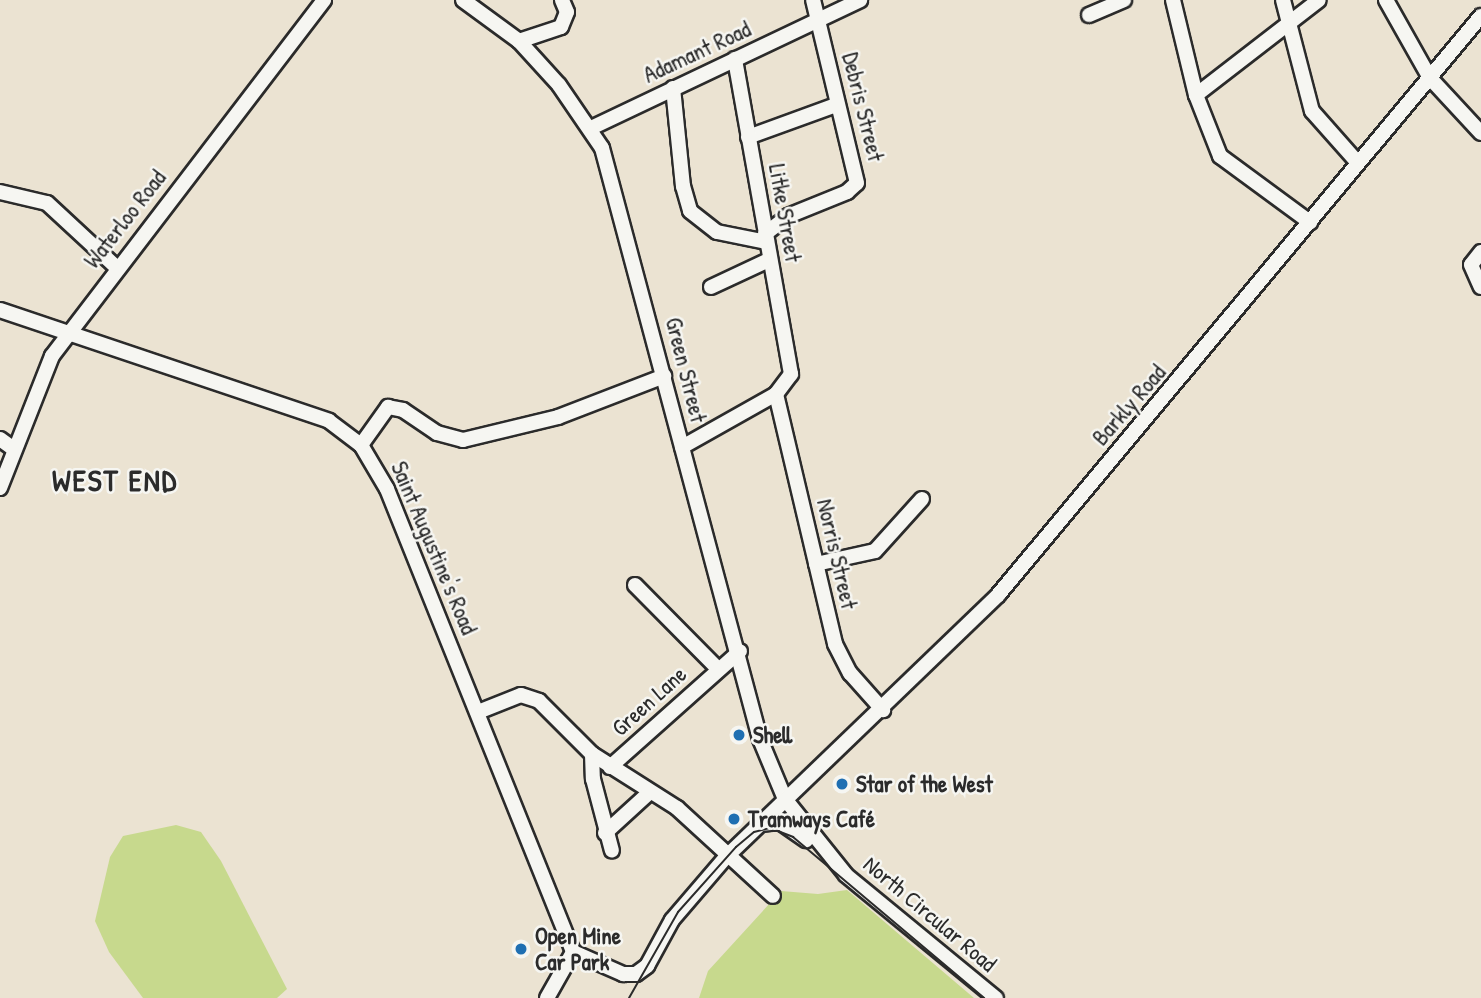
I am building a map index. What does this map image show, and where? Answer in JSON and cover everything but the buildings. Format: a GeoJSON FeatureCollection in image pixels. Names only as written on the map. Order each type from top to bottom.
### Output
{"type":"FeatureCollection","features":[{"type":"Feature","properties":{"kind":"street","name":"Waterloo Road"},"geometry":{"type":"LineString","coordinates":[[0,488],[52,356],[116,267],[324,0]]}},
{"type":"Feature","properties":{"kind":"street","name":"Green Street"},"geometry":{"type":"LineString","coordinates":[[463,0],[519,41],[592,128],[602,148],[629,236],[682,447],[740,651],[760,739],[785,799]]}},
{"type":"Feature","properties":{"kind":"street","name":"Debris Street"},"geometry":{"type":"LineString","coordinates":[[765,238],[788,216],[847,192],[857,183],[836,105],[813,0]]}},
{"type":"Feature","properties":{"kind":"street","name":"Adamant Road"},"geometry":{"type":"LineString","coordinates":[[592,128],[860,0]]}},
{"type":"Feature","properties":{"kind":"street"},"geometry":{"type":"LineString","coordinates":[[1089,15],[1124,0]]}},
{"type":"Feature","properties":{"kind":"street"},"geometry":{"type":"LineString","coordinates":[[1173,0],[1196,95],[1220,156],[1310,222]]}},
{"type":"Feature","properties":{"kind":"street"},"geometry":{"type":"LineString","coordinates":[[1283,0],[1312,111],[1358,163]]}},
{"type":"Feature","properties":{"kind":"street"},"geometry":{"type":"LineString","coordinates":[[1196,95],[1319,0]]}},
{"type":"Feature","properties":{"kind":"street"},"geometry":{"type":"LineString","coordinates":[[1386,0],[1430,78],[1481,133]]}},
{"type":"Feature","properties":{"kind":"street"},"geometry":{"type":"LineString","coordinates":[[519,41],[556,31],[565,6]]}},
{"type":"Feature","properties":{"kind":"street","name":"Barkly Road"},"geometry":{"type":"LineString","coordinates":[[573,953],[617,972],[642,971],[672,919],[726,857],[883,710],[998,595],[1481,16]]}},
{"type":"Feature","properties":{"kind":"street","name":"Litke Street"},"geometry":{"type":"LineString","coordinates":[[735,59],[791,374],[776,394]]}},
{"type":"Feature","properties":{"kind":"street"},"geometry":{"type":"LineString","coordinates":[[673,88],[683,186],[690,211],[717,232],[765,238]]}},
{"type":"Feature","properties":{"kind":"street"},"geometry":{"type":"LineString","coordinates":[[748,136],[836,105]]}},
{"type":"Feature","properties":{"kind":"street"},"geometry":{"type":"LineString","coordinates":[[0,192],[47,203],[116,267]]}},
{"type":"Feature","properties":{"kind":"street"},"geometry":{"type":"LineString","coordinates":[[1481,251],[1471,265],[1481,287]]}},
{"type":"Feature","properties":{"kind":"street"},"geometry":{"type":"LineString","coordinates":[[711,287],[769,260]]}},
{"type":"Feature","properties":{"kind":"street","name":"Saint Augustine's Road"},"geometry":{"type":"LineString","coordinates":[[0,310],[66,335],[329,421],[361,445],[387,489],[573,953]]}},
{"type":"Feature","properties":{"kind":"street"},"geometry":{"type":"LineString","coordinates":[[361,445],[388,407],[403,410],[437,433],[463,440],[558,417],[664,376]]}},
{"type":"Feature","properties":{"kind":"street"},"geometry":{"type":"LineString","coordinates":[[682,447],[776,394]]}},
{"type":"Feature","properties":{"kind":"street","name":"Norris Street"},"geometry":{"type":"LineString","coordinates":[[776,394],[842,661],[883,710]]}},
{"type":"Feature","properties":{"kind":"street"},"geometry":{"type":"LineString","coordinates":[[0,439],[14,449]]}},
{"type":"Feature","properties":{"kind":"street"},"geometry":{"type":"LineString","coordinates":[[816,564],[875,551],[922,499]]}},
{"type":"Feature","properties":{"kind":"street","name":"Green Lane"},"geometry":{"type":"LineString","coordinates":[[635,584],[718,669]]}},
{"type":"Feature","properties":{"kind":"street","name":"Green Lane"},"geometry":{"type":"LineString","coordinates":[[610,767],[740,651]]}},
{"type":"Feature","properties":{"kind":"street"},"geometry":{"type":"LineString","coordinates":[[478,712],[529,695],[592,754],[677,808],[726,857],[773,896]]}},
{"type":"Feature","properties":{"kind":"street"},"geometry":{"type":"LineString","coordinates":[[592,754],[605,833],[612,851]]}},
{"type":"Feature","properties":{"kind":"street"},"geometry":{"type":"LineString","coordinates":[[605,833],[650,792]]}},
{"type":"Feature","properties":{"kind":"street","name":"North Circular Road"},"geometry":{"type":"LineString","coordinates":[[785,799],[839,868],[996,998]]}},
{"type":"Feature","properties":{"kind":"street"},"geometry":{"type":"LineString","coordinates":[[759,824],[780,821],[790,826],[839,868]]}},
{"type":"Feature","properties":{"kind":"street"},"geometry":{"type":"LineString","coordinates":[[547,998],[573,953]]}},
{"type":"Feature","properties":{"kind":"green space"},"geometry":{"type":"Polygon","coordinates":[[[176,825],[201,832],[221,861],[287,989],[277,998],[143,998],[109,952],[95,921],[110,857],[123,836],[176,825]]]}},
{"type":"Feature","properties":{"kind":"green space"},"geometry":{"type":"Polygon","coordinates":[[[847,890],[974,998],[699,998],[708,971],[781,891],[818,894],[847,890]]]}},
{"type":"Feature","properties":{"kind":"tram line"},"geometry":{"type":"LineString","coordinates":[[629,998],[678,912],[736,847],[754,832],[770,828],[793,837],[984,998]]}},
{"type":"Feature","properties":{"kind":"place","name":"Shell"},"geometry":{"type":"Point","coordinates":[739,735]}},
{"type":"Feature","properties":{"kind":"place","name":"Star of the West"},"geometry":{"type":"Point","coordinates":[842,784]}},
{"type":"Feature","properties":{"kind":"place","name":"Tramways Café"},"geometry":{"type":"Point","coordinates":[734,819]}},
{"type":"Feature","properties":{"kind":"place","name":"Open Mine Car Park"},"geometry":{"type":"Point","coordinates":[521,949]}},
{"type":"Feature","properties":{"kind":"district","name":"WEST END"},"geometry":{"type":"Point","coordinates":[115,480]}}]}
